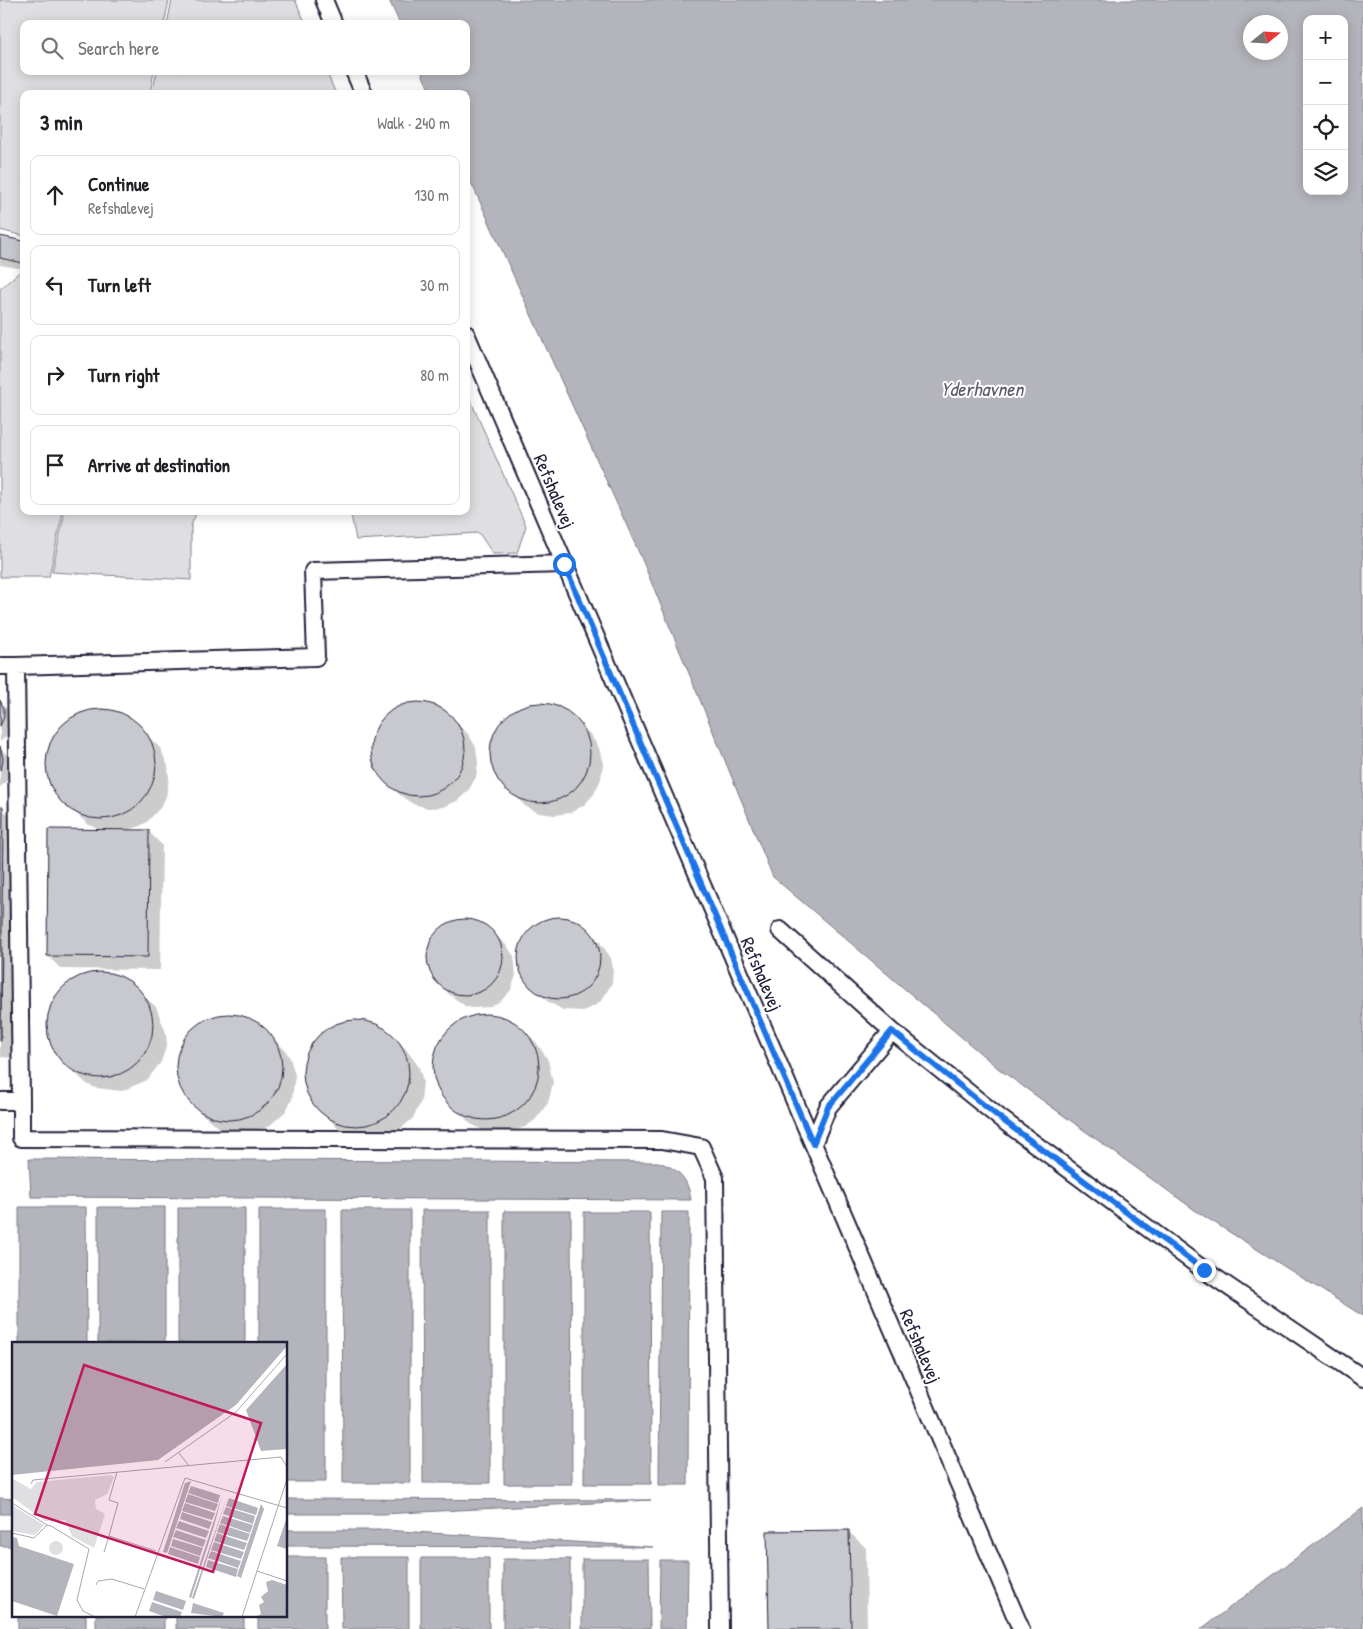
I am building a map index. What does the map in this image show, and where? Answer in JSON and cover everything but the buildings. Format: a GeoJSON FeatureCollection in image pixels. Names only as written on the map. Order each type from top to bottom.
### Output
{"type":"FeatureCollection","features":[{"type":"Feature","properties":{"kind":"lane"},"geometry":{"type":"LineString","coordinates":[[324,0],[332,20]]}},
{"type":"Feature","properties":{"kind":"lane"},"geometry":{"type":"LineString","coordinates":[[356,75],[362,90]]}},
{"type":"Feature","properties":{"kind":"lane","name":"Refshalevej"},"geometry":{"type":"LineString","coordinates":[[470,343],[1020,1629]]}},
{"type":"Feature","properties":{"kind":"lane"},"geometry":{"type":"LineString","coordinates":[[0,666],[316,657],[313,571],[564,564]]}},
{"type":"Feature","properties":{"kind":"lane"},"geometry":{"type":"LineString","coordinates":[[16,666],[21,1138],[662,1140],[701,1147],[715,1178],[720,1629]]}},
{"type":"Feature","properties":{"kind":"lane"},"geometry":{"type":"LineString","coordinates":[[780,930],[892,1031],[1000,1118],[1204,1270],[1363,1378]]}},
{"type":"Feature","properties":{"kind":"lane"},"geometry":{"type":"LineString","coordinates":[[813,1144],[828,1107],[892,1031]]}},
{"type":"Feature","properties":{"kind":"lane"},"geometry":{"type":"LineString","coordinates":[[0,1101],[21,1101]]}},
{"type":"Feature","properties":{"kind":"shaded area"},"geometry":{"type":"Polygon","coordinates":[[[0,0],[169,0],[165,20],[20,20],[20,75],[153,75],[151,90],[20,90],[20,235],[0,230],[0,0]]]}},
{"type":"Feature","properties":{"kind":"shaded area"},"geometry":{"type":"Polygon","coordinates":[[[172,0],[295,0],[304,20],[168,20],[172,0]]]}},
{"type":"Feature","properties":{"kind":"shaded area"},"geometry":{"type":"Polygon","coordinates":[[[156,75],[328,75],[334,90],[153,90],[156,75]]]}},
{"type":"Feature","properties":{"kind":"shaded area"},"geometry":{"type":"Polygon","coordinates":[[[20,272],[20,515],[62,515],[49,577],[0,577],[0,289],[20,272]]]}},
{"type":"Feature","properties":{"kind":"shaded area"},"geometry":{"type":"Polygon","coordinates":[[[470,399],[526,526],[517,553],[493,554],[479,533],[356,540],[351,515],[470,515],[470,399]]]}},
{"type":"Feature","properties":{"kind":"shaded area"},"geometry":{"type":"Polygon","coordinates":[[[64,515],[195,515],[191,526],[191,580],[52,572],[64,515]]]}},
{"type":"Feature","properties":{"kind":"water","name":"Yderhavnen"},"geometry":{"type":"Polygon","coordinates":[[[389,0],[1363,0],[1363,1316],[1196,1211],[999,1069],[773,877],[641,557],[470,180],[470,90],[429,90],[423,75],[470,75],[470,20],[398,20],[389,0]]]}},
{"type":"Feature","properties":{"kind":"water"},"geometry":{"type":"Polygon","coordinates":[[[29,1159],[658,1162],[672,1168],[681,1175],[688,1186],[691,1200],[31,1197],[29,1159]]]}},
{"type":"Feature","properties":{"kind":"water"},"geometry":{"type":"Polygon","coordinates":[[[19,1207],[86,1207],[87,1342],[19,1342],[19,1207]]]}},
{"type":"Feature","properties":{"kind":"water"},"geometry":{"type":"Polygon","coordinates":[[[98,1207],[165,1207],[165,1342],[98,1342],[98,1207]]]}},
{"type":"Feature","properties":{"kind":"water"},"geometry":{"type":"Polygon","coordinates":[[[178,1208],[245,1208],[245,1342],[178,1342],[178,1208]]]}},
{"type":"Feature","properties":{"kind":"water"},"geometry":{"type":"Polygon","coordinates":[[[259,1209],[326,1209],[326,1482],[288,1482],[288,1342],[259,1342],[259,1209]]]}},
{"type":"Feature","properties":{"kind":"water"},"geometry":{"type":"Polygon","coordinates":[[[342,1210],[410,1210],[410,1483],[343,1483],[342,1210]]]}},
{"type":"Feature","properties":{"kind":"water"},"geometry":{"type":"Polygon","coordinates":[[[422,1210],[490,1210],[490,1483],[423,1483],[422,1210]]]}},
{"type":"Feature","properties":{"kind":"water"},"geometry":{"type":"Polygon","coordinates":[[[504,1211],[571,1211],[572,1484],[504,1484],[504,1211]]]}},
{"type":"Feature","properties":{"kind":"water"},"geometry":{"type":"Polygon","coordinates":[[[584,1212],[650,1212],[651,1484],[584,1484],[584,1212]]]}},
{"type":"Feature","properties":{"kind":"water"},"geometry":{"type":"Polygon","coordinates":[[[661,1212],[689,1212],[688,1485],[659,1485],[661,1212]]]}},
{"type":"Feature","properties":{"kind":"water"},"geometry":{"type":"Polygon","coordinates":[[[0,1498],[12,1499],[12,1514],[0,1514],[0,1498]]]}},
{"type":"Feature","properties":{"kind":"water"},"geometry":{"type":"Polygon","coordinates":[[[288,1499],[651,1500],[382,1514],[288,1514],[288,1499]]]}},
{"type":"Feature","properties":{"kind":"water"},"geometry":{"type":"Polygon","coordinates":[[[1363,1508],[1363,1629],[1201,1629],[1363,1508]]]}},
{"type":"Feature","properties":{"kind":"water"},"geometry":{"type":"Polygon","coordinates":[[[0,1530],[12,1530],[12,1546],[0,1546],[0,1530]]]}},
{"type":"Feature","properties":{"kind":"water"},"geometry":{"type":"Polygon","coordinates":[[[288,1530],[383,1530],[653,1547],[288,1546],[288,1530]]]}},
{"type":"Feature","properties":{"kind":"water"},"geometry":{"type":"Polygon","coordinates":[[[288,1557],[325,1557],[325,1629],[258,1629],[258,1616],[288,1616],[288,1557]]]}},
{"type":"Feature","properties":{"kind":"water"},"geometry":{"type":"Polygon","coordinates":[[[341,1557],[409,1557],[409,1629],[342,1629],[341,1557]]]}},
{"type":"Feature","properties":{"kind":"water"},"geometry":{"type":"Polygon","coordinates":[[[421,1558],[489,1558],[489,1629],[421,1629],[421,1558]]]}},
{"type":"Feature","properties":{"kind":"water"},"geometry":{"type":"Polygon","coordinates":[[[503,1559],[570,1559],[570,1629],[503,1629],[503,1559]]]}},
{"type":"Feature","properties":{"kind":"water"},"geometry":{"type":"Polygon","coordinates":[[[582,1559],[649,1559],[650,1629],[582,1629],[582,1559]]]}},
{"type":"Feature","properties":{"kind":"water"},"geometry":{"type":"Polygon","coordinates":[[[660,1560],[688,1560],[687,1629],[659,1629],[660,1560]]]}},
{"type":"Feature","properties":{"kind":"water"},"geometry":{"type":"Polygon","coordinates":[[[18,1616],[86,1616],[86,1629],[18,1629],[18,1616]]]}},
{"type":"Feature","properties":{"kind":"water"},"geometry":{"type":"Polygon","coordinates":[[[96,1616],[164,1616],[164,1629],[96,1629],[96,1616]]]}},
{"type":"Feature","properties":{"kind":"water"},"geometry":{"type":"Polygon","coordinates":[[[176,1616],[244,1616],[244,1629],[176,1629],[176,1616]]]}},
{"type":"Feature","properties":{"kind":"route"},"geometry":{"type":"LineString","coordinates":[[564,564],[813,1144],[828,1107],[892,1031],[1000,1118],[1204,1270]]}}]}
